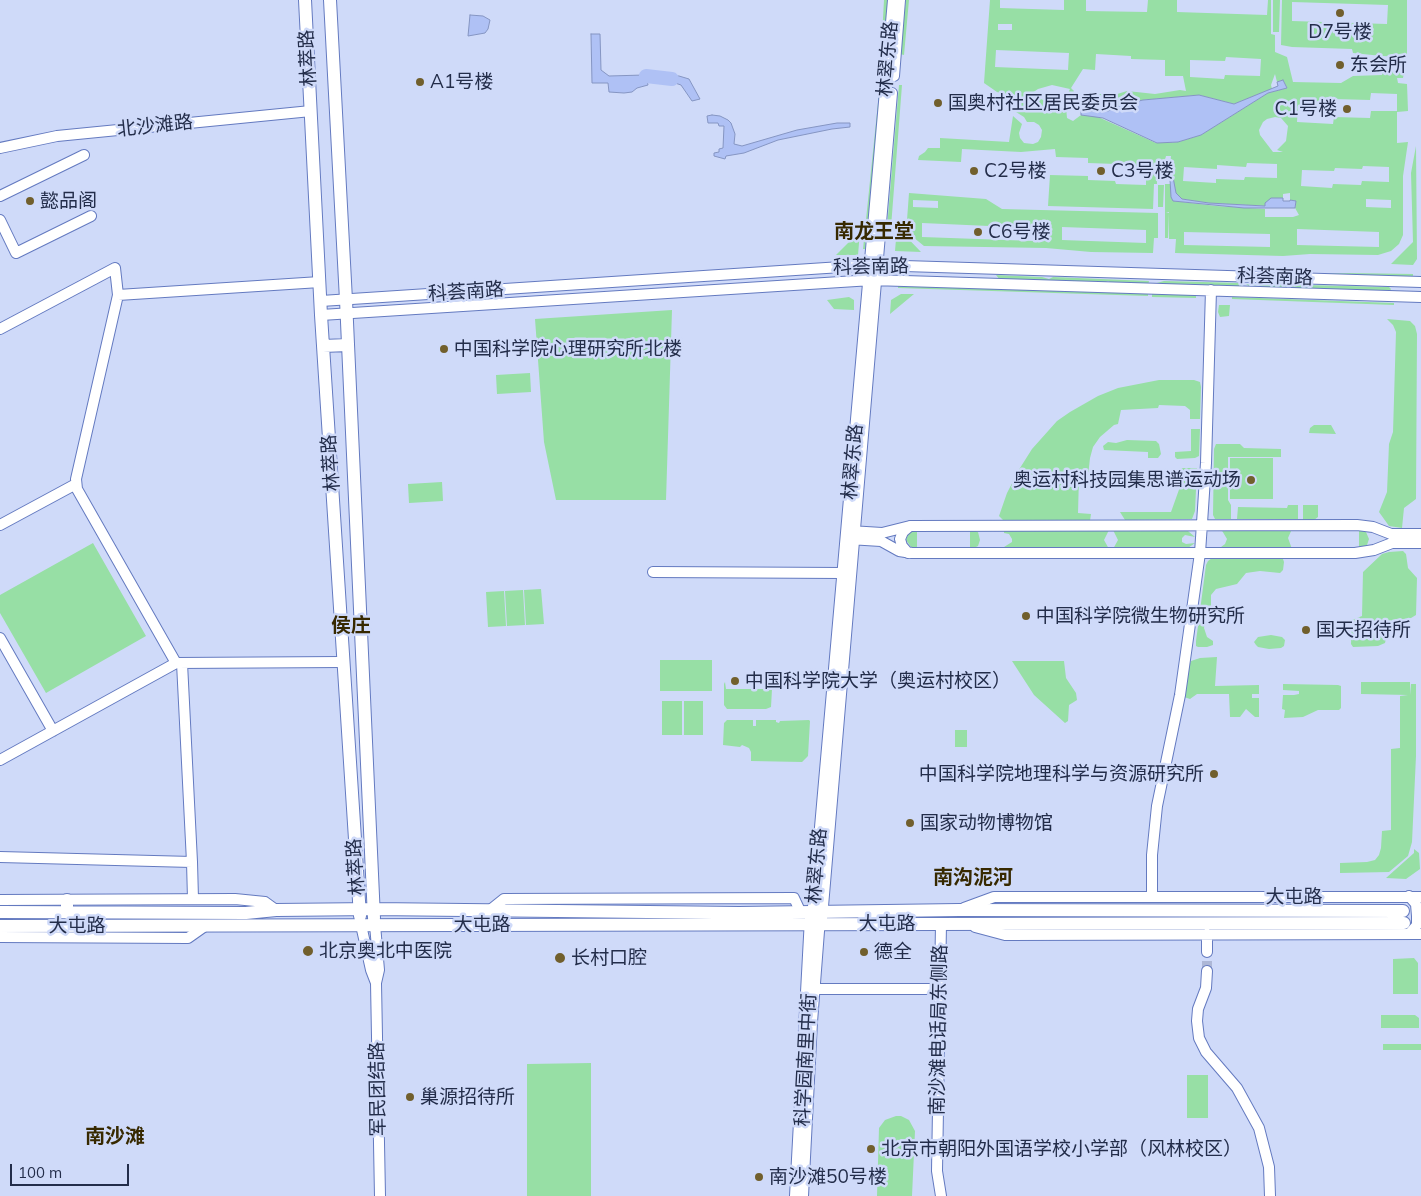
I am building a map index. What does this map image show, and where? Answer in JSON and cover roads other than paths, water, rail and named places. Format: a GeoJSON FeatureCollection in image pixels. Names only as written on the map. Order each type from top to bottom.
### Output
{"type":"FeatureCollection","features":[{"type":"Feature","properties":{"kind":"main road","name":"林萃路"},"geometry":{"type":"LineString","coordinates":[[305,0],[321,315],[342,662],[361,925]]}},
{"type":"Feature","properties":{"kind":"main road","name":"林萃路"},"geometry":{"type":"LineString","coordinates":[[330,0],[375,925]]}},
{"type":"Feature","properties":{"kind":"main road"},"geometry":{"type":"LineString","coordinates":[[323,346],[348,345]]}},
{"type":"Feature","properties":{"kind":"main road"},"geometry":{"type":"LineString","coordinates":[[357,883],[372,882]]}},
{"type":"Feature","properties":{"kind":"main road","name":"大屯路"},"geometry":{"type":"LineString","coordinates":[[0,912],[67,906],[246,913],[276,910],[489,910],[814,918],[941,924],[1406,922]]}},
{"type":"Feature","properties":{"kind":"main road","name":"大屯路"},"geometry":{"type":"LineString","coordinates":[[0,926],[375,925],[814,918],[959,910],[1406,922]]}},
{"type":"Feature","properties":{"kind":"street","name":"林翠东路"},"geometry":{"type":"LineString","coordinates":[[814,918],[850,535],[893,0]]}},
{"type":"Feature","properties":{"kind":"street","name":"林翠东路"},"geometry":{"type":"LineString","coordinates":[[872,273],[900,0]]}},
{"type":"Feature","properties":{"kind":"street","name":"北沙滩路"},"geometry":{"type":"LineString","coordinates":[[0,148],[57,136],[311,111]]}},
{"type":"Feature","properties":{"kind":"street"},"geometry":{"type":"LineString","coordinates":[[0,196],[84,155]]}},
{"type":"Feature","properties":{"kind":"street"},"geometry":{"type":"LineString","coordinates":[[0,220],[16,253],[91,216]]}},
{"type":"Feature","properties":{"kind":"street"},"geometry":{"type":"LineString","coordinates":[[0,329],[115,268],[118,295],[76,484],[77,489],[179,663],[193,899]]}},
{"type":"Feature","properties":{"kind":"street","name":"科荟南路"},"geometry":{"type":"LineString","coordinates":[[321,301],[872,273],[1003,269],[1421,282]]}},
{"type":"Feature","properties":{"kind":"street","name":"科荟南路"},"geometry":{"type":"LineString","coordinates":[[321,315],[872,273],[1211,290],[1421,297]]}},
{"type":"Feature","properties":{"kind":"street"},"geometry":{"type":"LineString","coordinates":[[1393,281],[1397,289],[1393,296]]}},
{"type":"Feature","properties":{"kind":"street"},"geometry":{"type":"LineString","coordinates":[[118,295],[320,282]]}},
{"type":"Feature","properties":{"kind":"street"},"geometry":{"type":"LineString","coordinates":[[1152,897],[1152,855],[1157,806],[1180,695],[1203,526],[1211,290]]}},
{"type":"Feature","properties":{"kind":"street"},"geometry":{"type":"LineString","coordinates":[[1317,294],[1338,298],[1421,302]]}},
{"type":"Feature","properties":{"kind":"street"},"geometry":{"type":"LineString","coordinates":[[0,525],[76,484]]}},
{"type":"Feature","properties":{"kind":"street"},"geometry":{"type":"LineString","coordinates":[[850,535],[882,533],[910,526],[1357,525],[1379,528],[1392,534],[1421,534]]}},
{"type":"Feature","properties":{"kind":"street"},"geometry":{"type":"LineString","coordinates":[[908,553],[902,546],[900,539],[903,532],[910,526]]}},
{"type":"Feature","properties":{"kind":"street"},"geometry":{"type":"LineString","coordinates":[[1379,528],[1381,539],[1379,548]]}},
{"type":"Feature","properties":{"kind":"street","name":"林翠东路"},"geometry":{"type":"LineString","coordinates":[[814,918],[843,573],[850,535]]}},
{"type":"Feature","properties":{"kind":"street"},"geometry":{"type":"LineString","coordinates":[[850,535],[885,542],[899,551],[908,553],[1355,553],[1392,543],[1421,543]]}},
{"type":"Feature","properties":{"kind":"street"},"geometry":{"type":"LineString","coordinates":[[653,572],[843,573]]}},
{"type":"Feature","properties":{"kind":"street"},"geometry":{"type":"LineString","coordinates":[[0,638],[53,731]]}},
{"type":"Feature","properties":{"kind":"street"},"geometry":{"type":"LineString","coordinates":[[0,760],[179,663],[342,662]]}},
{"type":"Feature","properties":{"kind":"street"},"geometry":{"type":"LineString","coordinates":[[0,857],[192,862]]}},
{"type":"Feature","properties":{"kind":"street"},"geometry":{"type":"LineString","coordinates":[[1406,922],[1417,925],[1416,904],[1409,896]]}},
{"type":"Feature","properties":{"kind":"street","name":"大屯路"},"geometry":{"type":"LineString","coordinates":[[959,910],[994,897],[1421,896]]}},
{"type":"Feature","properties":{"kind":"street"},"geometry":{"type":"LineString","coordinates":[[0,900],[67,906],[193,899],[235,899],[265,902],[276,910]]}},
{"type":"Feature","properties":{"kind":"street"},"geometry":{"type":"LineString","coordinates":[[795,1196],[814,918]]}},
{"type":"Feature","properties":{"kind":"street","name":"科学园南里中街"},"geometry":{"type":"LineString","coordinates":[[801,1196],[814,918]]}},
{"type":"Feature","properties":{"kind":"street","name":"大屯路"},"geometry":{"type":"LineString","coordinates":[[965,924],[1005,935],[1208,934],[1406,922],[1421,934]]}},
{"type":"Feature","properties":{"kind":"street","name":"南沙滩电话局东侧路"},"geometry":{"type":"LineString","coordinates":[[941,924],[937,1172],[942,1196]]}},
{"type":"Feature","properties":{"kind":"street","name":"军民团结路"},"geometry":{"type":"LineString","coordinates":[[361,925],[371,970],[376,983]]}},
{"type":"Feature","properties":{"kind":"street","name":"军民团结路"},"geometry":{"type":"LineString","coordinates":[[375,925],[379,970],[376,983],[380,1196]]}},
{"type":"Feature","properties":{"kind":"street"},"geometry":{"type":"LineString","coordinates":[[0,937],[188,938],[205,926]]}},
{"type":"Feature","properties":{"kind":"street"},"geometry":{"type":"LineString","coordinates":[[1207,952],[1208,934]]}},
{"type":"Feature","properties":{"kind":"street"},"geometry":{"type":"LineString","coordinates":[[1207,971],[1206,988],[1198,1009],[1199,1038],[1206,1052],[1237,1088],[1259,1128],[1269,1167],[1270,1196]]}},
{"type":"Feature","properties":{"kind":"street"},"geometry":{"type":"LineString","coordinates":[[812,989],[940,989]]}},
{"type":"Feature","properties":{"kind":"water"},"geometry":{"type":"Polygon","coordinates":[[[470,15],[483,16],[490,20],[485,33],[468,36],[470,15]]]}},
{"type":"Feature","properties":{"kind":"water"},"geometry":{"type":"Polygon","coordinates":[[[591,34],[600,34],[601,70],[609,76],[644,75],[648,85],[637,88],[632,92],[624,93],[609,92],[608,83],[592,83],[591,34]]]}},
{"type":"Feature","properties":{"kind":"water"},"geometry":{"type":"Polygon","coordinates":[[[674,76],[689,79],[700,99],[692,101],[681,85],[672,82],[674,76]]]}},
{"type":"Feature","properties":{"kind":"water"},"geometry":{"type":"Polygon","coordinates":[[[1283,80],[1287,88],[1268,93],[1201,135],[1178,142],[1157,143],[1103,118],[1081,115],[1081,111],[1108,111],[1121,105],[1143,100],[1199,95],[1234,104],[1278,86],[1277,82],[1283,80]]]}},
{"type":"Feature","properties":{"kind":"water"},"geometry":{"type":"Polygon","coordinates":[[[707,116],[720,116],[731,123],[735,134],[734,144],[742,146],[797,130],[837,123],[850,123],[850,127],[778,140],[744,153],[726,156],[725,159],[714,156],[714,153],[719,152],[719,149],[723,148],[724,126],[719,126],[718,123],[708,123],[707,116]]]}},
{"type":"Feature","properties":{"kind":"water"},"geometry":{"type":"Polygon","coordinates":[[[1168,160],[1170,160],[1169,172],[1173,177],[1176,193],[1182,199],[1209,203],[1265,206],[1265,203],[1271,198],[1283,198],[1283,201],[1296,201],[1295,208],[1244,208],[1173,201],[1170,179],[1166,172],[1168,160]]]}},
{"type":"Feature","properties":{"kind":"waterway"},"geometry":{"type":"LineString","coordinates":[[646,76],[672,79]]}},
{"type":"Feature","properties":{"kind":"tunnel"},"geometry":{"type":"LineString","coordinates":[[1207,952],[1207,971]]}},
{"type":"Feature","properties":{"kind":"place","name":"D7号楼"},"geometry":{"type":"Point","coordinates":[1340,13]}},
{"type":"Feature","properties":{"kind":"place","name":"东会所"},"geometry":{"type":"Point","coordinates":[1340,65]}},
{"type":"Feature","properties":{"kind":"place","name":"A1号楼"},"geometry":{"type":"Point","coordinates":[420,82]}},
{"type":"Feature","properties":{"kind":"place","name":"国奥村社区居民委员会"},"geometry":{"type":"Point","coordinates":[938,103]}},
{"type":"Feature","properties":{"kind":"place","name":"C1号楼"},"geometry":{"type":"Point","coordinates":[1347,109]}},
{"type":"Feature","properties":{"kind":"place","name":"C2号楼"},"geometry":{"type":"Point","coordinates":[974,171]}},
{"type":"Feature","properties":{"kind":"place","name":"C3号楼"},"geometry":{"type":"Point","coordinates":[1101,171]}},
{"type":"Feature","properties":{"kind":"place","name":"懿品阁"},"geometry":{"type":"Point","coordinates":[30,201]}},
{"type":"Feature","properties":{"kind":"place","name":"C6号楼"},"geometry":{"type":"Point","coordinates":[978,232]}},
{"type":"Feature","properties":{"kind":"place","name":"中国科学院心理研究所北楼"},"geometry":{"type":"Point","coordinates":[444,349]}},
{"type":"Feature","properties":{"kind":"place","name":"奥运村科技园集思谱运动场"},"geometry":{"type":"Point","coordinates":[1251,480]}},
{"type":"Feature","properties":{"kind":"place","name":"中国科学院微生物研究所"},"geometry":{"type":"Point","coordinates":[1026,616]}},
{"type":"Feature","properties":{"kind":"place","name":"国天招待所"},"geometry":{"type":"Point","coordinates":[1306,630]}},
{"type":"Feature","properties":{"kind":"place","name":"中国科学院大学（奥运村校区）"},"geometry":{"type":"Point","coordinates":[735,681]}},
{"type":"Feature","properties":{"kind":"place","name":"中国科学院地理科学与资源研究所"},"geometry":{"type":"Point","coordinates":[1214,774]}},
{"type":"Feature","properties":{"kind":"place","name":"国家动物博物馆"},"geometry":{"type":"Point","coordinates":[910,823]}},
{"type":"Feature","properties":{"kind":"place","name":"北京奥北中医院"},"geometry":{"type":"Point","coordinates":[308,951]}},
{"type":"Feature","properties":{"kind":"place","name":"德全"},"geometry":{"type":"Point","coordinates":[864,952]}},
{"type":"Feature","properties":{"kind":"place","name":"长村口腔"},"geometry":{"type":"Point","coordinates":[560,958]}},
{"type":"Feature","properties":{"kind":"place","name":"巢源招待所"},"geometry":{"type":"Point","coordinates":[410,1097]}},
{"type":"Feature","properties":{"kind":"place","name":"北京市朝阳外国语学校小学部（风林校区）"},"geometry":{"type":"Point","coordinates":[871,1149]}},
{"type":"Feature","properties":{"kind":"place","name":"南沙滩50号楼"},"geometry":{"type":"Point","coordinates":[759,1177]}},
{"type":"Feature","properties":{"kind":"district","name":"南龙王堂"},"geometry":{"type":"Point","coordinates":[874,232]}},
{"type":"Feature","properties":{"kind":"district","name":"侯庄"},"geometry":{"type":"Point","coordinates":[351,626]}},
{"type":"Feature","properties":{"kind":"district","name":"南沟泥河"},"geometry":{"type":"Point","coordinates":[973,878]}},
{"type":"Feature","properties":{"kind":"district","name":"南沙滩"},"geometry":{"type":"Point","coordinates":[115,1137]}}]}
